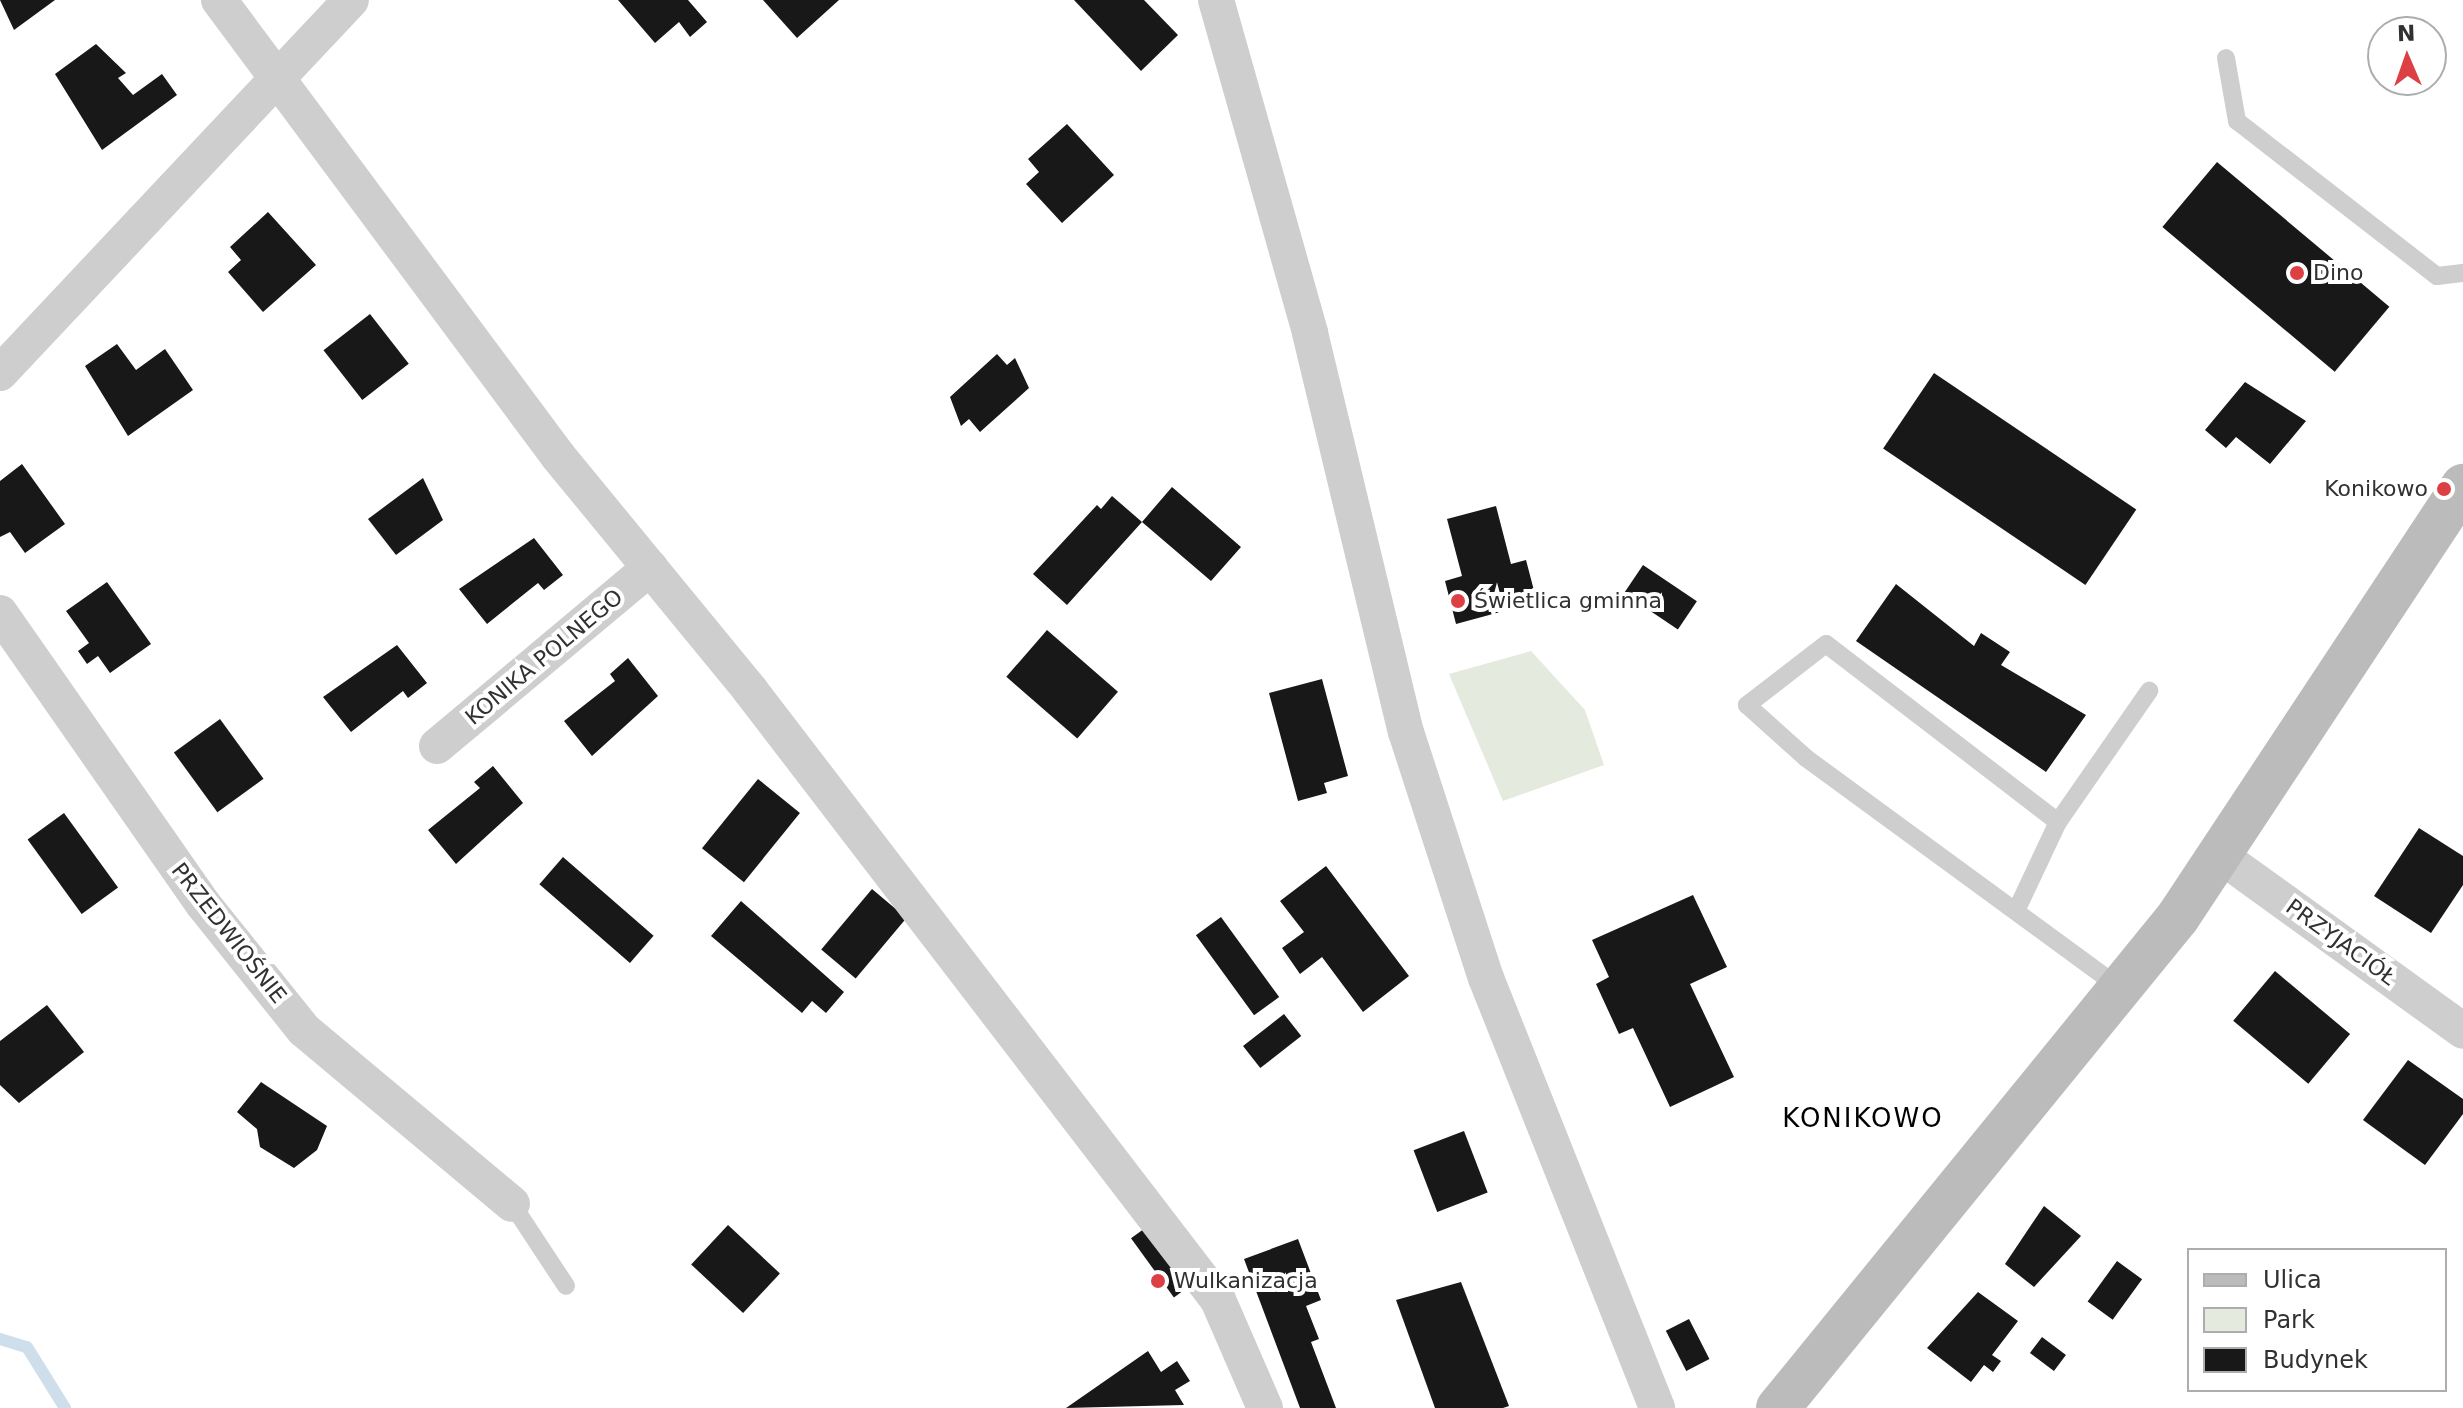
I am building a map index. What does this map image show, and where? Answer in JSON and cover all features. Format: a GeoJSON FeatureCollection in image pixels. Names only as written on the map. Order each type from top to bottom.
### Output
{"type":"FeatureCollection","features":[{"type":"Feature","properties":{"kind":"main road"},"geometry":{"type":"LineString","coordinates":[[1778,1408],[2121,989],[2218,854],[2463,486]]}},
{"type":"Feature","properties":{"kind":"street"},"geometry":{"type":"LineString","coordinates":[[219,0],[278,82],[650,568],[1218,1300],[1265,1408]]}},
{"type":"Feature","properties":{"kind":"street"},"geometry":{"type":"LineString","coordinates":[[0,373],[278,82],[351,0]]}},
{"type":"Feature","properties":{"kind":"street"},"geometry":{"type":"LineString","coordinates":[[1216,0],[1310,333],[1406,732],[1486,978],[1657,1408]]}},
{"type":"Feature","properties":{"kind":"street","name":"KONIKA POLNEGO"},"geometry":{"type":"LineString","coordinates":[[437,746],[650,568]]}},
{"type":"Feature","properties":{"kind":"street","name":"PRZEDWIOŚNIE"},"geometry":{"type":"LineString","coordinates":[[0,613],[203,904],[304,1030],[512,1204]]}},
{"type":"Feature","properties":{"kind":"street","name":"PRZYJACIÓŁ"},"geometry":{"type":"LineString","coordinates":[[2218,854],[2463,1031]]}},
{"type":"Feature","properties":{"kind":"lane"},"geometry":{"type":"LineString","coordinates":[[2226,58],[2237,121],[2437,276],[2463,273]]}},
{"type":"Feature","properties":{"kind":"lane"},"geometry":{"type":"LineString","coordinates":[[2058,822],[1826,644],[1747,705],[1806,758],[2017,909],[2121,989]]}},
{"type":"Feature","properties":{"kind":"lane"},"geometry":{"type":"LineString","coordinates":[[2017,909],[2058,822],[2149,691]]}},
{"type":"Feature","properties":{"kind":"lane"},"geometry":{"type":"LineString","coordinates":[[512,1204],[566,1286]]}},
{"type":"Feature","properties":{"kind":"green space"},"geometry":{"type":"Polygon","coordinates":[[[1531,651],[1585,710],[1604,765],[1503,801],[1449,674],[1531,651]]]}},
{"type":"Feature","properties":{"kind":"building"},"geometry":{"type":"Polygon","coordinates":[[[0,0],[55,0],[14,30],[0,0]]]}},
{"type":"Feature","properties":{"kind":"building"},"geometry":{"type":"Polygon","coordinates":[[[618,0],[688,0],[707,22],[690,37],[679,22],[655,43],[618,0]]]}},
{"type":"Feature","properties":{"kind":"building"},"geometry":{"type":"Polygon","coordinates":[[[763,0],[839,0],[797,38],[763,0]]]}},
{"type":"Feature","properties":{"kind":"building"},"geometry":{"type":"Polygon","coordinates":[[[1074,0],[1144,0],[1178,35],[1141,71],[1074,0]]]}},
{"type":"Feature","properties":{"kind":"building"},"geometry":{"type":"Polygon","coordinates":[[[96,44],[126,73],[118,78],[133,95],[162,74],[177,95],[102,150],[55,74],[96,44]]]}},
{"type":"Feature","properties":{"kind":"building"},"geometry":{"type":"Polygon","coordinates":[[[1067,124],[1114,175],[1062,223],[1026,184],[1039,172],[1028,159],[1067,124]]]}},
{"type":"Feature","properties":{"kind":"building"},"geometry":{"type":"Polygon","coordinates":[[[2217,162],[2389,307],[2335,372],[2162,227],[2217,162]]]}},
{"type":"Feature","properties":{"kind":"building"},"geometry":{"type":"Polygon","coordinates":[[[268,212],[316,265],[263,312],[228,272],[241,260],[230,247],[268,212]]]}},
{"type":"Feature","properties":{"kind":"building"},"geometry":{"type":"Polygon","coordinates":[[[370,314],[409,364],[362,400],[324,350],[370,314]]]}},
{"type":"Feature","properties":{"kind":"building"},"geometry":{"type":"Polygon","coordinates":[[[117,344],[136,370],[165,349],[193,390],[128,436],[85,366],[117,344]]]}},
{"type":"Feature","properties":{"kind":"building"},"geometry":{"type":"Polygon","coordinates":[[[997,354],[1007,365],[1015,358],[1029,388],[980,432],[969,419],[961,426],[950,397],[997,354]]]}},
{"type":"Feature","properties":{"kind":"building"},"geometry":{"type":"Polygon","coordinates":[[[1934,373],[2136,509],[2085,585],[1883,448],[1934,373]]]}},
{"type":"Feature","properties":{"kind":"building"},"geometry":{"type":"Polygon","coordinates":[[[2245,382],[2306,421],[2270,464],[2236,437],[2226,448],[2205,430],[2245,382]]]}},
{"type":"Feature","properties":{"kind":"building"},"geometry":{"type":"Polygon","coordinates":[[[22,464],[65,524],[25,553],[10,532],[0,537],[0,481],[22,464]]]}},
{"type":"Feature","properties":{"kind":"building"},"geometry":{"type":"Polygon","coordinates":[[[423,478],[443,520],[396,555],[368,519],[423,478]]]}},
{"type":"Feature","properties":{"kind":"building"},"geometry":{"type":"Polygon","coordinates":[[[1172,487],[1241,547],[1211,581],[1142,522],[1172,487]]]}},
{"type":"Feature","properties":{"kind":"building"},"geometry":{"type":"Polygon","coordinates":[[[1112,496],[1142,522],[1067,605],[1033,574],[1097,505],[1101,509],[1112,496]]]}},
{"type":"Feature","properties":{"kind":"building"},"geometry":{"type":"Polygon","coordinates":[[[1496,506],[1511,564],[1526,560],[1537,602],[1456,624],[1445,581],[1462,576],[1447,519],[1496,506]]]}},
{"type":"Feature","properties":{"kind":"building"},"geometry":{"type":"Polygon","coordinates":[[[534,538],[563,575],[544,590],[538,583],[487,624],[459,589],[534,538]]]}},
{"type":"Feature","properties":{"kind":"building"},"geometry":{"type":"Polygon","coordinates":[[[1643,565],[1697,601],[1678,630],[1624,593],[1643,565]]]}},
{"type":"Feature","properties":{"kind":"building"},"geometry":{"type":"Polygon","coordinates":[[[107,582],[151,644],[110,673],[98,656],[87,664],[78,651],[89,643],[66,611],[107,582]]]}},
{"type":"Feature","properties":{"kind":"building"},"geometry":{"type":"Polygon","coordinates":[[[1896,584],[1974,646],[1981,633],[2010,652],[2001,665],[2086,715],[2046,772],[1856,641],[1896,584]]]}},
{"type":"Feature","properties":{"kind":"building"},"geometry":{"type":"Polygon","coordinates":[[[1047,630],[1118,692],[1077,738],[1006,677],[1047,630]]]}},
{"type":"Feature","properties":{"kind":"building"},"geometry":{"type":"Polygon","coordinates":[[[397,645],[427,683],[408,698],[403,691],[351,732],[323,697],[397,645]]]}},
{"type":"Feature","properties":{"kind":"building"},"geometry":{"type":"Polygon","coordinates":[[[628,658],[658,696],[592,756],[564,721],[615,681],[610,674],[628,658]]]}},
{"type":"Feature","properties":{"kind":"building"},"geometry":{"type":"Polygon","coordinates":[[[1322,679],[1348,776],[1324,783],[1327,793],[1298,801],[1269,693],[1322,679]]]}},
{"type":"Feature","properties":{"kind":"building"},"geometry":{"type":"Polygon","coordinates":[[[220,719],[263,779],[217,812],[174,753],[220,719]]]}},
{"type":"Feature","properties":{"kind":"building"},"geometry":{"type":"Polygon","coordinates":[[[493,766],[523,803],[456,864],[428,830],[480,788],[474,782],[493,766]]]}},
{"type":"Feature","properties":{"kind":"building"},"geometry":{"type":"Polygon","coordinates":[[[758,779],[800,813],[744,882],[702,848],[758,779]]]}},
{"type":"Feature","properties":{"kind":"building"},"geometry":{"type":"Polygon","coordinates":[[[64,813],[118,887],[82,914],[28,839],[64,813]]]}},
{"type":"Feature","properties":{"kind":"building"},"geometry":{"type":"Polygon","coordinates":[[[2419,828],[2463,856],[2463,885],[2431,933],[2374,896],[2419,828]]]}},
{"type":"Feature","properties":{"kind":"building"},"geometry":{"type":"Polygon","coordinates":[[[563,857],[654,936],[630,963],[539,884],[563,857]]]}},
{"type":"Feature","properties":{"kind":"building"},"geometry":{"type":"Polygon","coordinates":[[[1326,866],[1409,976],[1363,1012],[1322,957],[1300,974],[1282,948],[1304,932],[1280,901],[1326,866]]]}},
{"type":"Feature","properties":{"kind":"building"},"geometry":{"type":"Polygon","coordinates":[[[872,889],[906,918],[856,978],[821,950],[872,889]]]}},
{"type":"Feature","properties":{"kind":"building"},"geometry":{"type":"Polygon","coordinates":[[[1693,895],[1727,967],[1690,984],[1734,1077],[1670,1107],[1633,1028],[1619,1034],[1596,984],[1609,977],[1592,940],[1693,895]]]}},
{"type":"Feature","properties":{"kind":"building"},"geometry":{"type":"Polygon","coordinates":[[[741,901],[844,992],[826,1013],[812,1001],[802,1013],[711,936],[741,901]]]}},
{"type":"Feature","properties":{"kind":"building"},"geometry":{"type":"Polygon","coordinates":[[[1221,917],[1279,997],[1254,1015],[1196,935],[1221,917]]]}},
{"type":"Feature","properties":{"kind":"building"},"geometry":{"type":"Polygon","coordinates":[[[2275,971],[2350,1034],[2308,1084],[2233,1021],[2275,971]]]}},
{"type":"Feature","properties":{"kind":"building"},"geometry":{"type":"Polygon","coordinates":[[[47,1005],[84,1052],[19,1103],[0,1085],[0,1041],[47,1005]]]}},
{"type":"Feature","properties":{"kind":"building"},"geometry":{"type":"Polygon","coordinates":[[[1284,1014],[1301,1036],[1260,1068],[1243,1046],[1284,1014]]]}},
{"type":"Feature","properties":{"kind":"building"},"geometry":{"type":"Polygon","coordinates":[[[2408,1060],[2463,1099],[2463,1114],[2425,1165],[2363,1120],[2408,1060]]]}},
{"type":"Feature","properties":{"kind":"building"},"geometry":{"type":"Polygon","coordinates":[[[261,1082],[327,1126],[317,1150],[294,1168],[260,1147],[257,1129],[237,1112],[261,1082]]]}},
{"type":"Feature","properties":{"kind":"building"},"geometry":{"type":"Polygon","coordinates":[[[1464,1131],[1488,1193],[1437,1212],[1414,1150],[1464,1131]]]}},
{"type":"Feature","properties":{"kind":"building"},"geometry":{"type":"Polygon","coordinates":[[[2044,1206],[2081,1236],[2034,1287],[2005,1264],[2044,1206]]]}},
{"type":"Feature","properties":{"kind":"building"},"geometry":{"type":"Polygon","coordinates":[[[728,1225],[780,1273],[743,1313],[691,1264],[728,1225]]]}},
{"type":"Feature","properties":{"kind":"building"},"geometry":{"type":"Polygon","coordinates":[[[1148,1226],[1191,1285],[1174,1297],[1131,1238],[1148,1226]]]}},
{"type":"Feature","properties":{"kind":"building"},"geometry":{"type":"Polygon","coordinates":[[[1298,1239],[1321,1300],[1306,1306],[1319,1339],[1311,1342],[1336,1408],[1300,1408],[1244,1259],[1298,1239]]]}},
{"type":"Feature","properties":{"kind":"building"},"geometry":{"type":"Polygon","coordinates":[[[2117,1261],[2142,1279],[2113,1320],[2088,1301],[2117,1261]]]}},
{"type":"Feature","properties":{"kind":"building"},"geometry":{"type":"Polygon","coordinates":[[[1461,1282],[1509,1406],[1435,1408],[1396,1300],[1461,1282]]]}},
{"type":"Feature","properties":{"kind":"building"},"geometry":{"type":"Polygon","coordinates":[[[1978,1292],[2018,1321],[1992,1355],[2001,1361],[1993,1372],[1984,1365],[1971,1382],[1927,1348],[1978,1292]]]}},
{"type":"Feature","properties":{"kind":"building"},"geometry":{"type":"Polygon","coordinates":[[[1689,1319],[1709,1359],[1686,1371],[1666,1331],[1689,1319]]]}},
{"type":"Feature","properties":{"kind":"building"},"geometry":{"type":"Polygon","coordinates":[[[2042,1337],[2066,1355],[2054,1371],[2030,1353],[2042,1337]]]}},
{"type":"Feature","properties":{"kind":"building"},"geometry":{"type":"Polygon","coordinates":[[[1148,1351],[1161,1372],[1177,1361],[1190,1381],[1175,1390],[1184,1405],[1066,1408],[1148,1351]]]}},
{"type":"Feature","properties":{"kind":"waterway"},"geometry":{"type":"LineString","coordinates":[[0,1339],[27,1347],[65,1408]]}},
{"type":"Feature","properties":{"kind":"place","name":"Dino"},"geometry":{"type":"Point","coordinates":[2297,273]}},
{"type":"Feature","properties":{"kind":"place","name":"Konikowo"},"geometry":{"type":"Point","coordinates":[2444,489]}},
{"type":"Feature","properties":{"kind":"place","name":"Świetlica gminna"},"geometry":{"type":"Point","coordinates":[1458,601]}},
{"type":"Feature","properties":{"kind":"place","name":"Wulkanizacja"},"geometry":{"type":"Point","coordinates":[1158,1281]}},
{"type":"Feature","properties":{"kind":"district","name":"KONIKOWO"},"geometry":{"type":"Point","coordinates":[1863,1119]}}]}
